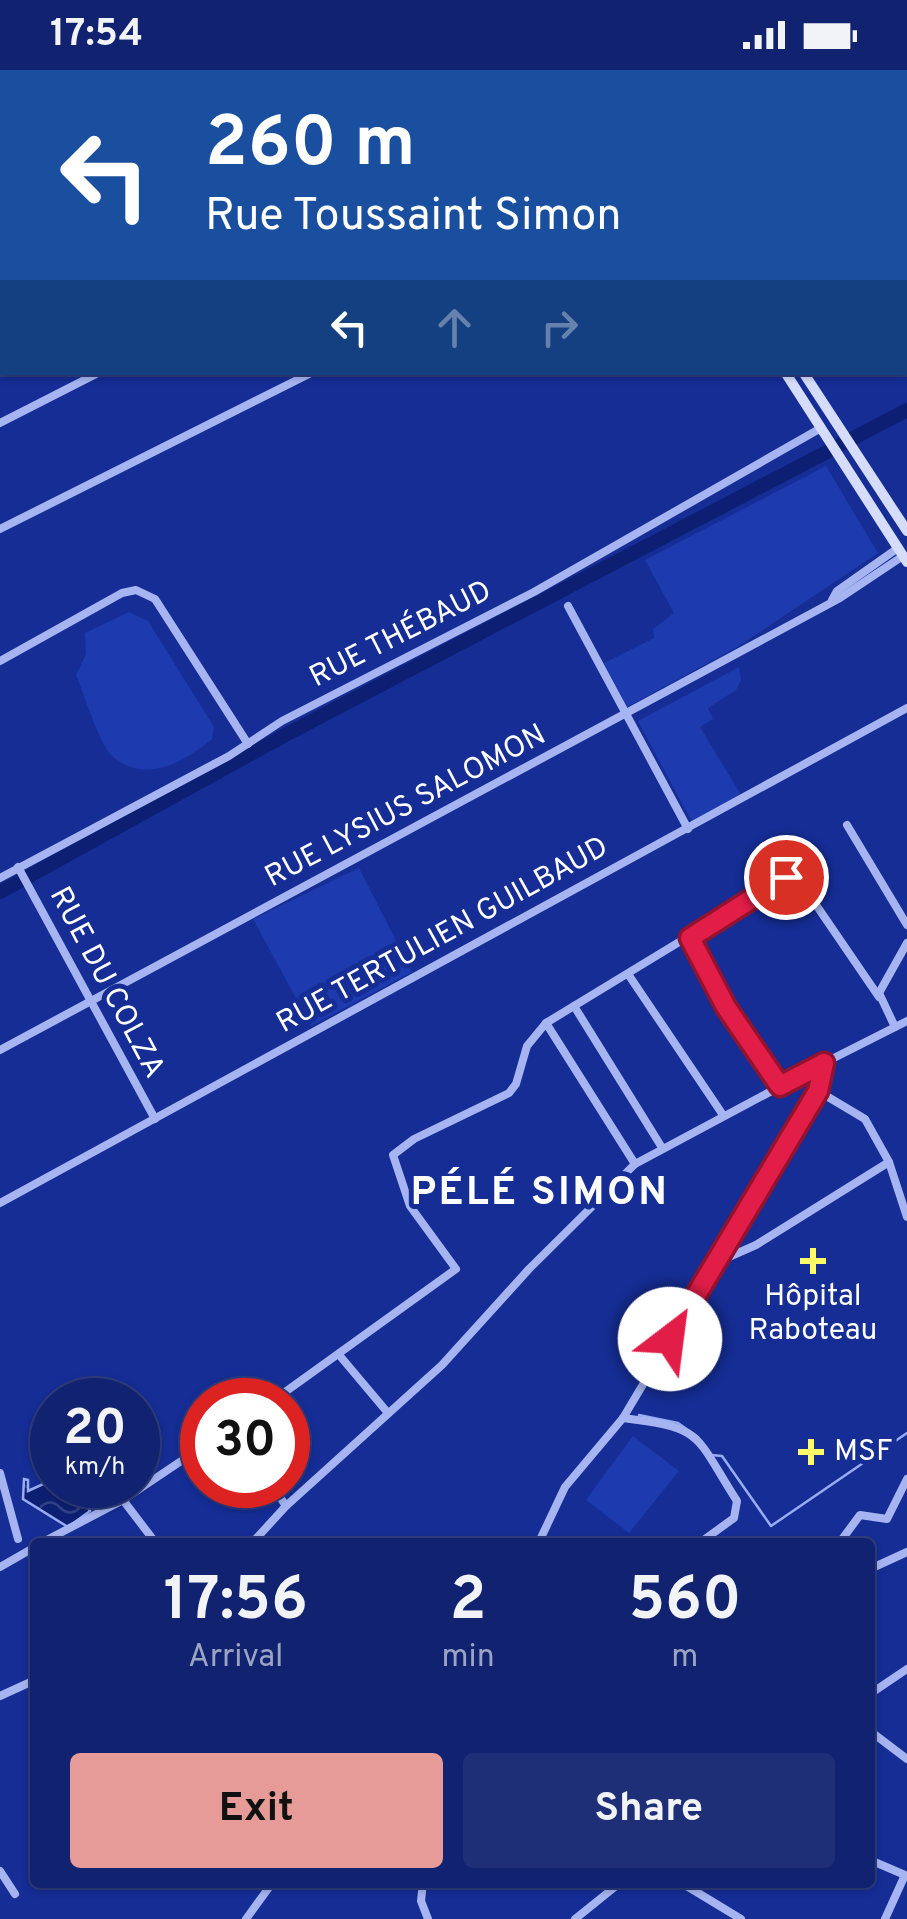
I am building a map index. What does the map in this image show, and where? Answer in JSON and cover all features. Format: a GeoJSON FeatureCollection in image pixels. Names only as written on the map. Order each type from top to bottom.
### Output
{"type":"FeatureCollection","features":[{"type":"Feature","properties":{"kind":"main road"},"geometry":{"type":"LineString","coordinates":[[787,375],[903,555]]}},
{"type":"Feature","properties":{"kind":"main road"},"geometry":{"type":"LineString","coordinates":[[806,375],[907,531]]}},
{"type":"Feature","properties":{"kind":"street"},"geometry":{"type":"LineString","coordinates":[[0,423],[94,375]]}},
{"type":"Feature","properties":{"kind":"street"},"geometry":{"type":"LineString","coordinates":[[0,528],[307,375]]}},
{"type":"Feature","properties":{"kind":"street","name":"RUE THÉBAUD"},"geometry":{"type":"LineString","coordinates":[[0,878],[248,744],[282,721],[534,592],[822,431]]}},
{"type":"Feature","properties":{"kind":"street","name":"RUE LYSIUS SALOMON"},"geometry":{"type":"LineString","coordinates":[[0,1050],[626,714],[832,600],[837,590],[903,555]]}},
{"type":"Feature","properties":{"kind":"street"},"geometry":{"type":"LineString","coordinates":[[0,661],[122,593],[136,590],[155,599],[248,744]]}},
{"type":"Feature","properties":{"kind":"street"},"geometry":{"type":"LineString","coordinates":[[568,606],[688,829]]}},
{"type":"Feature","properties":{"kind":"street","name":"RUE TERTULIEN GUILBAUD"},"geometry":{"type":"LineString","coordinates":[[0,1204],[907,708]]}},
{"type":"Feature","properties":{"kind":"street"},"geometry":{"type":"LineString","coordinates":[[847,825],[907,924]]}},
{"type":"Feature","properties":{"kind":"street","name":"RUE DU COLZA"},"geometry":{"type":"LineString","coordinates":[[19,869],[155,1119]]}},
{"type":"Feature","properties":{"kind":"street"},"geometry":{"type":"LineString","coordinates":[[307,1378],[456,1269],[410,1206],[393,1155],[414,1139],[509,1093],[516,1084],[527,1046],[546,1023],[786,877],[797,877],[895,1028]]}},
{"type":"Feature","properties":{"kind":"street"},"geometry":{"type":"LineString","coordinates":[[690,938],[726,1007],[780,1086]]}},
{"type":"Feature","properties":{"kind":"street"},"geometry":{"type":"LineString","coordinates":[[879,998],[907,943]]}},
{"type":"Feature","properties":{"kind":"street"},"geometry":{"type":"LineString","coordinates":[[628,974],[723,1115]]}},
{"type":"Feature","properties":{"kind":"street"},"geometry":{"type":"LineString","coordinates":[[574,1006],[660,1146]]}},
{"type":"Feature","properties":{"kind":"street"},"geometry":{"type":"LineString","coordinates":[[310,1484],[442,1365],[528,1269],[634,1164],[660,1146],[907,1021]]}},
{"type":"Feature","properties":{"kind":"street"},"geometry":{"type":"LineString","coordinates":[[546,1023],[634,1164]]}},
{"type":"Feature","properties":{"kind":"street"},"geometry":{"type":"LineString","coordinates":[[541,1538],[565,1487],[623,1418],[818,1091],[824,1063]]}},
{"type":"Feature","properties":{"kind":"street"},"geometry":{"type":"LineString","coordinates":[[818,1091],[865,1120],[889,1162],[907,1216]]}},
{"type":"Feature","properties":{"kind":"street"},"geometry":{"type":"LineString","coordinates":[[714,1264],[756,1245],[889,1162]]}},
{"type":"Feature","properties":{"kind":"street"},"geometry":{"type":"LineString","coordinates":[[340,1356],[388,1413]]}},
{"type":"Feature","properties":{"kind":"street"},"geometry":{"type":"LineString","coordinates":[[623,1418],[678,1425],[693,1432],[737,1501],[734,1518],[709,1538]]}},
{"type":"Feature","properties":{"kind":"street"},"geometry":{"type":"LineString","coordinates":[[0,1473],[18,1540]]}},
{"type":"Feature","properties":{"kind":"street"},"geometry":{"type":"LineString","coordinates":[[843,1538],[860,1515],[886,1520],[907,1478]]}},
{"type":"Feature","properties":{"kind":"street"},"geometry":{"type":"LineString","coordinates":[[51,1538],[108,1508]]}},
{"type":"Feature","properties":{"kind":"street"},"geometry":{"type":"LineString","coordinates":[[129,1508],[152,1538]]}},
{"type":"Feature","properties":{"kind":"street"},"geometry":{"type":"LineString","coordinates":[[257,1538],[284,1508]]}},
{"type":"Feature","properties":{"kind":"street"},"geometry":{"type":"LineString","coordinates":[[0,1567],[30,1550]]}},
{"type":"Feature","properties":{"kind":"street"},"geometry":{"type":"LineString","coordinates":[[875,1567],[907,1552]]}},
{"type":"Feature","properties":{"kind":"street"},"geometry":{"type":"LineString","coordinates":[[875,1691],[907,1669]]}},
{"type":"Feature","properties":{"kind":"street"},"geometry":{"type":"LineString","coordinates":[[0,1696],[30,1682]]}},
{"type":"Feature","properties":{"kind":"street"},"geometry":{"type":"LineString","coordinates":[[875,1735],[907,1759]]}},
{"type":"Feature","properties":{"kind":"street"},"geometry":{"type":"LineString","coordinates":[[875,1862],[904,1875],[886,1919]]}},
{"type":"Feature","properties":{"kind":"street"},"geometry":{"type":"LineString","coordinates":[[0,1870],[15,1894]]}},
{"type":"Feature","properties":{"kind":"street"},"geometry":{"type":"LineString","coordinates":[[246,1919],[269,1888]]}},
{"type":"Feature","properties":{"kind":"street"},"geometry":{"type":"LineString","coordinates":[[423,1888],[428,1919]]}},
{"type":"Feature","properties":{"kind":"street"},"geometry":{"type":"LineString","coordinates":[[575,1919],[614,1888]]}},
{"type":"Feature","properties":{"kind":"street"},"geometry":{"type":"LineString","coordinates":[[690,1888],[741,1919]]}},
{"type":"Feature","properties":{"kind":"shaded area"},"geometry":{"type":"Polygon","coordinates":[[[826,466],[878,553],[739,646],[627,707],[604,663],[654,638],[653,629],[674,613],[645,560],[826,466]]]}},
{"type":"Feature","properties":{"kind":"shaded area"},"geometry":{"type":"Polygon","coordinates":[[[129,612],[148,621],[214,727],[212,739],[201,748],[164,767],[138,769],[112,756],[97,730],[76,675],[86,654],[85,633],[129,612]]]}},
{"type":"Feature","properties":{"kind":"shaded area"},"geometry":{"type":"Polygon","coordinates":[[[739,667],[741,680],[736,690],[708,708],[713,719],[700,727],[741,795],[692,822],[638,721],[739,667]]]}},
{"type":"Feature","properties":{"kind":"shaded area"},"geometry":{"type":"Polygon","coordinates":[[[359,868],[412,972],[311,1026],[253,919],[359,868]]]}},
{"type":"Feature","properties":{"kind":"shaded area"},"geometry":{"type":"Polygon","coordinates":[[[633,1436],[679,1471],[629,1533],[586,1500],[633,1436]]]}},
{"type":"Feature","properties":{"kind":"water"},"geometry":{"type":"Polygon","coordinates":[[[24,1479],[28,1480],[30,1503],[23,1499],[24,1479]]]}},
{"type":"Feature","properties":{"kind":"water"},"geometry":{"type":"Polygon","coordinates":[[[37,1508],[88,1508],[90,1511],[68,1527],[37,1508]]]}},
{"type":"Feature","properties":{"kind":"waterway"},"geometry":{"type":"LineString","coordinates":[[0,892],[287,734],[907,410]]}},
{"type":"Feature","properties":{"kind":"waterway"},"geometry":{"type":"LineString","coordinates":[[639,1415],[678,1423],[698,1437]]}},
{"type":"Feature","properties":{"kind":"waterway"},"geometry":{"type":"LineString","coordinates":[[711,1455],[722,1456],[771,1526],[907,1433]]}},
{"type":"Feature","properties":{"kind":"place","name":"Hôpital Raboteau"},"geometry":{"type":"Point","coordinates":[813,1261]}},
{"type":"Feature","properties":{"kind":"place","name":"MSF"},"geometry":{"type":"Point","coordinates":[811,1452]}},
{"type":"Feature","properties":{"kind":"district","name":"PÉLÉ SIMON"},"geometry":{"type":"Point","coordinates":[540,1194]}},
{"type":"Feature","properties":{"kind":"route"},"geometry":{"type":"LineString","coordinates":[[670,1339],[818,1091],[823,1076],[824,1063],[780,1086],[726,1007],[690,938],[786,877]]}}]}
